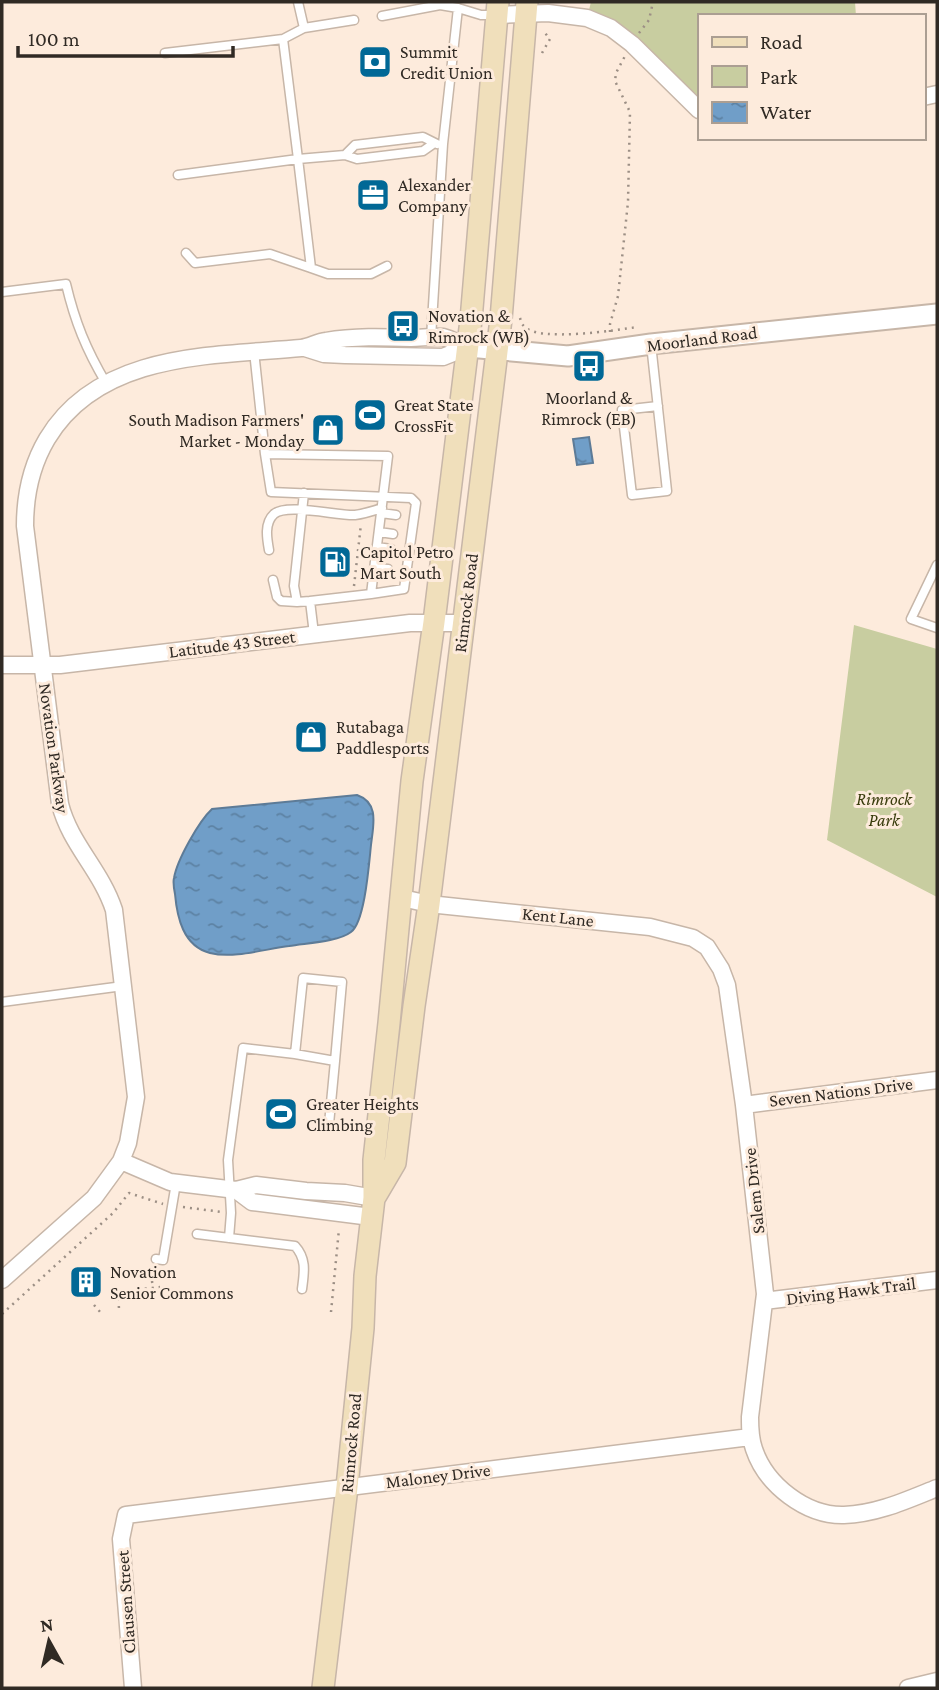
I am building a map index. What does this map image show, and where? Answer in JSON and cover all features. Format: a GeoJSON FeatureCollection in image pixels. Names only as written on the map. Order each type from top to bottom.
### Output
{"type":"FeatureCollection","features":[{"type":"Feature","properties":{"kind":"main road","name":"Rimrock Road"},"geometry":{"type":"LineString","coordinates":[[323,1688],[347,1487],[373,1208],[374,1160],[412,781],[468,347],[498,8]]}},
{"type":"Feature","properties":{"kind":"main road","name":"Rimrock Road"},"geometry":{"type":"LineString","coordinates":[[373,1208],[395,1163],[429,904],[496,349],[527,8]]}},
{"type":"Feature","properties":{"kind":"street"},"geometry":{"type":"LineString","coordinates":[[498,8],[527,8],[587,18],[611,28],[632,44],[698,109]]}},
{"type":"Feature","properties":{"kind":"street","name":"Moorland Road"},"geometry":{"type":"LineString","coordinates":[[468,347],[568,356],[651,344],[937,314]]}},
{"type":"Feature","properties":{"kind":"street","name":"Novation Parkway"},"geometry":{"type":"LineString","coordinates":[[2,1280],[94,1198],[121,1161],[134,1121],[136,1097],[114,910],[107,889],[69,831],[60,804],[26,538],[27,494],[38,457],[54,429],[71,408],[106,383],[144,367],[254,351],[305,348],[323,341],[357,337],[444,337],[468,347]]}},
{"type":"Feature","properties":{"kind":"street","name":"Novation Parkway"},"geometry":{"type":"LineString","coordinates":[[305,348],[324,354],[443,357],[468,347]]}},
{"type":"Feature","properties":{"kind":"street","name":"Latitude 43 Street"},"geometry":{"type":"LineString","coordinates":[[2,665],[42,666],[434,622],[463,623]]}},
{"type":"Feature","properties":{"kind":"street","name":"Kent Lane"},"geometry":{"type":"LineString","coordinates":[[402,898],[429,904],[650,927],[693,938],[710,950]]}},
{"type":"Feature","properties":{"kind":"street","name":"Salem Drive"},"geometry":{"type":"LineString","coordinates":[[710,950],[722,969],[727,985],[744,1105],[764,1301],[750,1437]]}},
{"type":"Feature","properties":{"kind":"street","name":"Seven Nations Drive"},"geometry":{"type":"LineString","coordinates":[[744,1105],[937,1080]]}},
{"type":"Feature","properties":{"kind":"street"},"geometry":{"type":"LineString","coordinates":[[121,1161],[147,1174],[176,1183],[234,1190],[256,1185],[345,1193],[373,1208]]}},
{"type":"Feature","properties":{"kind":"street","name":"Diving Hawk Trail"},"geometry":{"type":"LineString","coordinates":[[764,1301],[937,1280]]}},
{"type":"Feature","properties":{"kind":"street"},"geometry":{"type":"LineString","coordinates":[[750,1437],[754,1451],[779,1488],[818,1511],[841,1515],[863,1513],[894,1505],[937,1488]]}},
{"type":"Feature","properties":{"kind":"street","name":"Maloney Drive"},"geometry":{"type":"LineString","coordinates":[[126,1515],[750,1437]]}},
{"type":"Feature","properties":{"kind":"street","name":"Clausen Street"},"geometry":{"type":"LineString","coordinates":[[126,1515],[121,1539],[133,1688]]}},
{"type":"Feature","properties":{"kind":"street"},"geometry":{"type":"LineString","coordinates":[[908,1688],[937,1681]]}},
{"type":"Feature","properties":{"kind":"lane"},"geometry":{"type":"LineString","coordinates":[[298,2],[304,28]]}},
{"type":"Feature","properties":{"kind":"lane"},"geometry":{"type":"LineString","coordinates":[[382,16],[441,3],[481,15],[498,8]]}},
{"type":"Feature","properties":{"kind":"lane"},"geometry":{"type":"LineString","coordinates":[[431,338],[443,144],[458,8]]}},
{"type":"Feature","properties":{"kind":"lane"},"geometry":{"type":"LineString","coordinates":[[165,53],[283,39],[304,28],[354,20]]}},
{"type":"Feature","properties":{"kind":"lane"},"geometry":{"type":"LineString","coordinates":[[283,39],[311,268]]}},
{"type":"Feature","properties":{"kind":"lane"},"geometry":{"type":"LineString","coordinates":[[345,155],[355,145],[424,137],[433,144]]}},
{"type":"Feature","properties":{"kind":"lane"},"geometry":{"type":"LineString","coordinates":[[178,175],[298,159],[345,155],[357,159],[423,151],[433,144],[443,144]]}},
{"type":"Feature","properties":{"kind":"lane"},"geometry":{"type":"LineString","coordinates":[[186,253],[195,263],[270,254],[328,274],[371,274],[387,266]]}},
{"type":"Feature","properties":{"kind":"lane"},"geometry":{"type":"LineString","coordinates":[[2,292],[66,284],[75,322],[106,383]]}},
{"type":"Feature","properties":{"kind":"lane"},"geometry":{"type":"LineString","coordinates":[[651,344],[658,406],[667,491],[632,495],[622,410],[658,406]]}},
{"type":"Feature","properties":{"kind":"lane"},"geometry":{"type":"LineString","coordinates":[[254,351],[271,492],[411,498],[416,503],[404,589],[310,601],[281,601],[276,597],[273,580]]}},
{"type":"Feature","properties":{"kind":"lane"},"geometry":{"type":"LineString","coordinates":[[265,454],[388,456],[371,594]]}},
{"type":"Feature","properties":{"kind":"lane"},"geometry":{"type":"LineString","coordinates":[[297,602],[294,586],[304,493]]}},
{"type":"Feature","properties":{"kind":"lane"},"geometry":{"type":"LineString","coordinates":[[269,550],[267,530],[273,514],[280,511],[302,510],[355,515],[381,511],[396,515]]}},
{"type":"Feature","properties":{"kind":"lane"},"geometry":{"type":"LineString","coordinates":[[379,532],[393,534]]}},
{"type":"Feature","properties":{"kind":"lane"},"geometry":{"type":"LineString","coordinates":[[377,547],[391,549]]}},
{"type":"Feature","properties":{"kind":"lane"},"geometry":{"type":"LineString","coordinates":[[937,565],[911,619],[937,628]]}},
{"type":"Feature","properties":{"kind":"lane"},"geometry":{"type":"LineString","coordinates":[[374,568],[388,569]]}},
{"type":"Feature","properties":{"kind":"lane"},"geometry":{"type":"LineString","coordinates":[[310,601],[314,635]]}},
{"type":"Feature","properties":{"kind":"lane"},"geometry":{"type":"LineString","coordinates":[[295,1054],[303,978],[342,982],[330,1124]]}},
{"type":"Feature","properties":{"kind":"lane"},"geometry":{"type":"LineString","coordinates":[[2,1002],[123,986]]}},
{"type":"Feature","properties":{"kind":"lane"},"geometry":{"type":"LineString","coordinates":[[229,1238],[234,1190],[228,1160],[243,1048],[335,1061]]}},
{"type":"Feature","properties":{"kind":"lane"},"geometry":{"type":"LineString","coordinates":[[156,1259],[163,1260],[176,1183]]}},
{"type":"Feature","properties":{"kind":"lane"},"geometry":{"type":"LineString","coordinates":[[197,1234],[295,1246],[303,1258],[302,1289]]}},
{"type":"Feature","properties":{"kind":"path"},"geometry":{"type":"LineString","coordinates":[[610,331],[618,296],[628,202],[630,112],[615,80],[632,44],[649,20],[653,2]]}},
{"type":"Feature","properties":{"kind":"path"},"geometry":{"type":"LineString","coordinates":[[353,596],[362,520]]}},
{"type":"Feature","properties":{"kind":"path"},"geometry":{"type":"LineString","coordinates":[[152,1281],[154,1298]]}},
{"type":"Feature","properties":{"kind":"path"},"geometry":{"type":"LineString","coordinates":[[110,1293],[160,1287]]}},
{"type":"Feature","properties":{"kind":"path"},"geometry":{"type":"LineString","coordinates":[[118,1292],[119,1308]]}},
{"type":"Feature","properties":{"kind":"path"},"geometry":{"type":"LineString","coordinates":[[94,1305],[101,1313]]}},
{"type":"Feature","properties":{"kind":"green space"},"geometry":{"type":"Polygon","coordinates":[[[591,2],[855,2],[856,14],[698,14],[698,109],[660,73],[587,18],[591,2]]]}},
{"type":"Feature","properties":{"kind":"green space","name":"Rimrock Park"},"geometry":{"type":"Polygon","coordinates":[[[854,625],[937,649],[937,897],[827,840],[854,625]]]}},
{"type":"Feature","properties":{"kind":"water"},"geometry":{"type":"Polygon","coordinates":[[[589,437],[593,463],[577,465],[573,439],[589,437]]]}},
{"type":"Feature","properties":{"kind":"water"},"geometry":{"type":"Polygon","coordinates":[[[357,795],[369,804],[374,823],[363,905],[356,926],[351,932],[330,940],[239,954],[219,955],[193,944],[180,921],[174,880],[179,861],[189,841],[212,809],[357,795]]]}},
{"type":"Feature","properties":{"kind":"place","name":"Summit Credit Union"},"geometry":{"type":"Point","coordinates":[375,62]}},
{"type":"Feature","properties":{"kind":"place","name":"Alexander Company"},"geometry":{"type":"Point","coordinates":[373,195]}},
{"type":"Feature","properties":{"kind":"place","name":"Novation & Rimrock (WB)"},"geometry":{"type":"Point","coordinates":[403,326]}},
{"type":"Feature","properties":{"kind":"place","name":"Moorland & Rimrock (EB)"},"geometry":{"type":"Point","coordinates":[589,366]}},
{"type":"Feature","properties":{"kind":"place","name":"Great State CrossFit"},"geometry":{"type":"Point","coordinates":[370,415]}},
{"type":"Feature","properties":{"kind":"place","name":"South Madison Farmers' Market - Monday"},"geometry":{"type":"Point","coordinates":[328,430]}},
{"type":"Feature","properties":{"kind":"place","name":"Capitol Petro Mart South"},"geometry":{"type":"Point","coordinates":[335,562]}},
{"type":"Feature","properties":{"kind":"place","name":"Rutabaga Paddlesports"},"geometry":{"type":"Point","coordinates":[311,737]}},
{"type":"Feature","properties":{"kind":"place","name":"Greater Heights Climbing"},"geometry":{"type":"Point","coordinates":[281,1114]}},
{"type":"Feature","properties":{"kind":"place","name":"Novation Senior Commons"},"geometry":{"type":"Point","coordinates":[86,1282]}}]}
